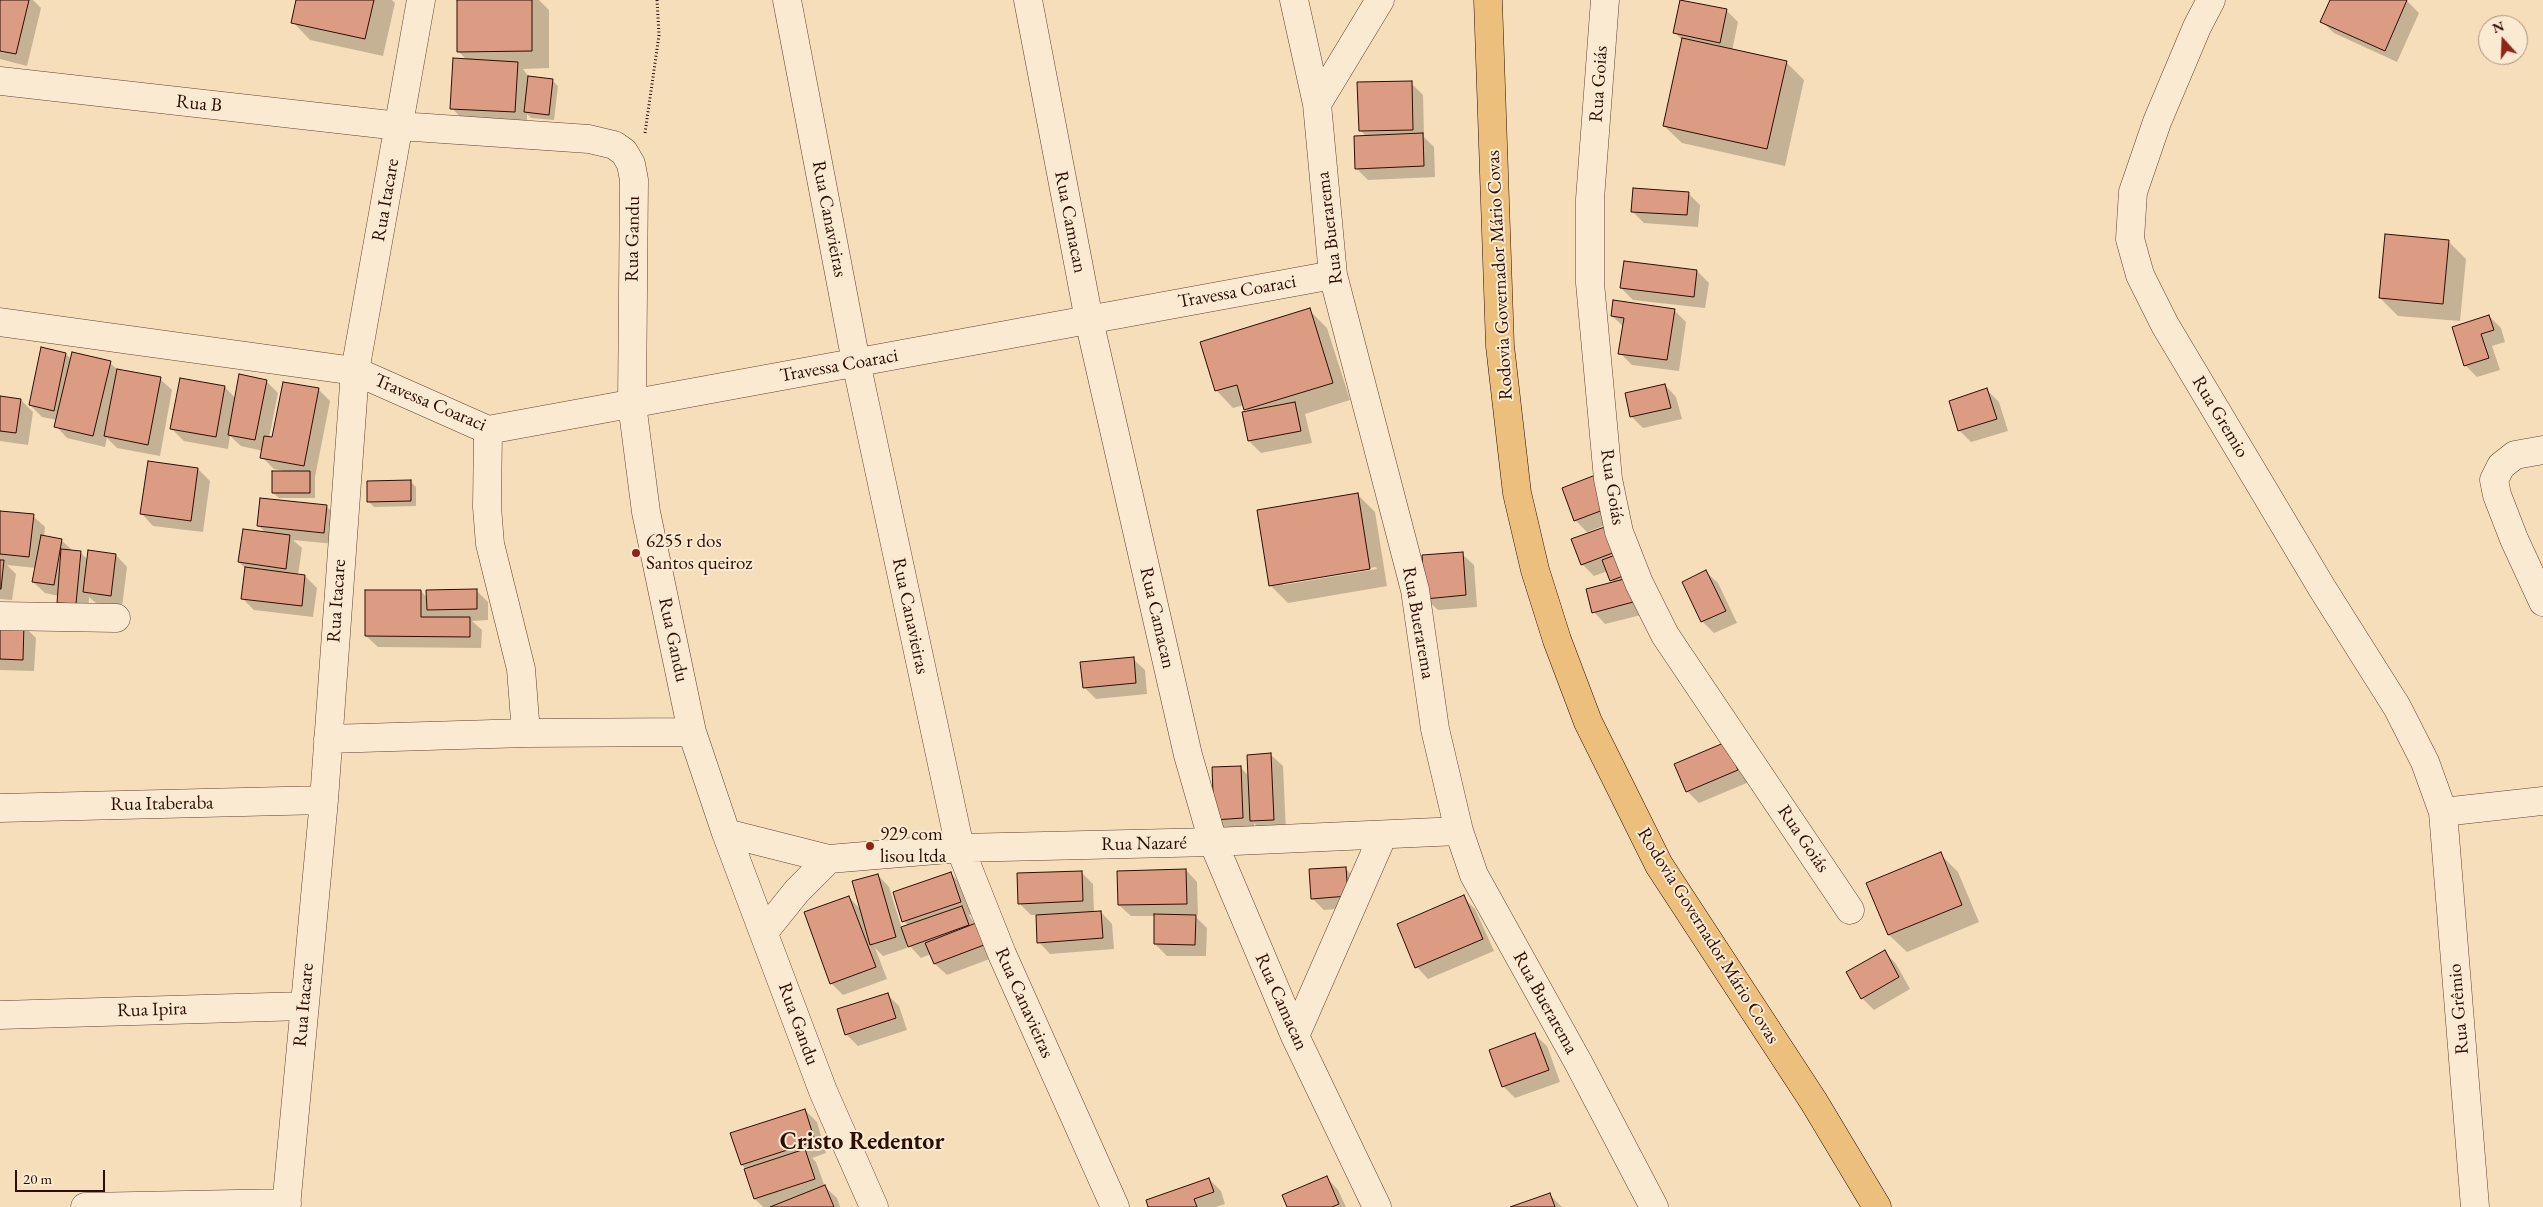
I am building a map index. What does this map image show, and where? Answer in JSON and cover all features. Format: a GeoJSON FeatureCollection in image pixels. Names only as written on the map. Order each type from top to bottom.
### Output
{"type":"FeatureCollection","features":[{"type":"Feature","properties":{"kind":"highway","name":"Rodovia Governador Mário Covas"},"geometry":{"type":"LineString","coordinates":[[1488,0],[1500,336],[1507,406],[1517,493],[1535,570],[1557,640],[1588,722],[1659,865],[1814,1102],[1877,1207]]}},
{"type":"Feature","properties":{"kind":"highway"},"geometry":{"type":"LineString","coordinates":[[1490,40],[1502,0]]}},
{"type":"Feature","properties":{"kind":"street","name":"Rua Itacare"},"geometry":{"type":"LineString","coordinates":[[287,1205],[324,800],[355,371],[421,0]]}},
{"type":"Feature","properties":{"kind":"street","name":"Rua Canavieiras"},"geometry":{"type":"LineString","coordinates":[[787,0],[856,362],[960,848],[1002,954],[1115,1207]]}},
{"type":"Feature","properties":{"kind":"street","name":"Rua Camacan"},"geometry":{"type":"LineString","coordinates":[[1028,0],[1089,320],[1188,754],[1213,842],[1295,1036],[1377,1207]]}},
{"type":"Feature","properties":{"kind":"street","name":"Rua Buerarema"},"geometry":{"type":"LineString","coordinates":[[1294,0],[1318,104],[1333,275],[1415,590],[1435,730],[1459,831],[1474,875],[1578,1062],[1654,1207]]}},
{"type":"Feature","properties":{"kind":"street"},"geometry":{"type":"LineString","coordinates":[[1318,104],[1380,0]]}},
{"type":"Feature","properties":{"kind":"street","name":"Rua Goiás"},"geometry":{"type":"LineString","coordinates":[[1606,0],[1590,199],[1590,283],[1608,479],[1619,532],[1639,582],[1665,635],[1850,910]]}},
{"type":"Feature","properties":{"kind":"street","name":"Rua Gremio"},"geometry":{"type":"LineString","coordinates":[[2211,0],[2197,27],[2157,122],[2133,192],[2130,239],[2140,275],[2180,350],[2322,588],[2397,707],[2425,762],[2442,812]]}},
{"type":"Feature","properties":{"kind":"street","name":"Rua B"},"geometry":{"type":"LineString","coordinates":[[0,81],[399,126]]}},
{"type":"Feature","properties":{"kind":"street","name":"Rua Gandu"},"geometry":{"type":"LineString","coordinates":[[399,126],[589,139],[614,145],[624,152],[631,164],[634,180],[632,404],[646,512],[692,732],[726,833],[823,1091],[874,1207]]}},
{"type":"Feature","properties":{"kind":"street","name":"Travessa Coaraci"},"geometry":{"type":"LineString","coordinates":[[355,371],[488,430],[1333,275]]}},
{"type":"Feature","properties":{"kind":"street"},"geometry":{"type":"LineString","coordinates":[[0,322],[355,371]]}},
{"type":"Feature","properties":{"kind":"street"},"geometry":{"type":"LineString","coordinates":[[488,430],[487,507],[490,544],[521,669],[526,734]]}},
{"type":"Feature","properties":{"kind":"street"},"geometry":{"type":"LineString","coordinates":[[2543,450],[2515,455],[2501,466],[2494,480],[2497,495],[2543,602]]}},
{"type":"Feature","properties":{"kind":"street"},"geometry":{"type":"LineString","coordinates":[[0,616],[116,618]]}},
{"type":"Feature","properties":{"kind":"street"},"geometry":{"type":"LineString","coordinates":[[328,740],[526,734],[692,732]]}},
{"type":"Feature","properties":{"kind":"street","name":"Rua Itaberaba"},"geometry":{"type":"LineString","coordinates":[[0,808],[324,800]]}},
{"type":"Feature","properties":{"kind":"street"},"geometry":{"type":"LineString","coordinates":[[2442,812],[2543,801]]}},
{"type":"Feature","properties":{"kind":"street","name":"Rua Grêmio"},"geometry":{"type":"LineString","coordinates":[[2442,812],[2475,1207]]}},
{"type":"Feature","properties":{"kind":"street","name":"Rua Nazaré"},"geometry":{"type":"LineString","coordinates":[[726,833],[829,859],[960,848],[1213,842],[1459,831]]}},
{"type":"Feature","properties":{"kind":"street"},"geometry":{"type":"LineString","coordinates":[[1295,1036],[1383,834]]}},
{"type":"Feature","properties":{"kind":"street"},"geometry":{"type":"LineString","coordinates":[[764,932],[796,891],[829,859]]}},
{"type":"Feature","properties":{"kind":"street","name":"Rua Ipira"},"geometry":{"type":"LineString","coordinates":[[0,1014],[304,1006]]}},
{"type":"Feature","properties":{"kind":"street"},"geometry":{"type":"LineString","coordinates":[[85,1207],[287,1205]]}},
{"type":"Feature","properties":{"kind":"path"},"geometry":{"type":"LineString","coordinates":[[645,134],[659,35],[657,0]]}},
{"type":"Feature","properties":{"kind":"building"},"geometry":{"type":"Polygon","coordinates":[[[0,0],[29,0],[16,54],[0,51],[0,0]]]}},
{"type":"Feature","properties":{"kind":"building"},"geometry":{"type":"Polygon","coordinates":[[[296,0],[374,0],[365,39],[291,23],[296,0]]]}},
{"type":"Feature","properties":{"kind":"building"},"geometry":{"type":"Polygon","coordinates":[[[457,0],[532,0],[532,51],[457,52],[457,0]]]}},
{"type":"Feature","properties":{"kind":"building"},"geometry":{"type":"Polygon","coordinates":[[[1680,0],[1727,9],[1720,43],[1673,33],[1680,0]]]}},
{"type":"Feature","properties":{"kind":"building"},"geometry":{"type":"Polygon","coordinates":[[[2330,0],[2407,0],[2385,51],[2320,22],[2330,0]]]}},
{"type":"Feature","properties":{"kind":"building"},"geometry":{"type":"Polygon","coordinates":[[[1682,38],[1787,61],[1767,149],[1663,126],[1682,38]]]}},
{"type":"Feature","properties":{"kind":"building"},"geometry":{"type":"Polygon","coordinates":[[[453,58],[518,62],[515,112],[450,109],[453,58]]]}},
{"type":"Feature","properties":{"kind":"building"},"geometry":{"type":"Polygon","coordinates":[[[528,76],[553,79],[549,115],[524,112],[528,76]]]}},
{"type":"Feature","properties":{"kind":"building"},"geometry":{"type":"Polygon","coordinates":[[[1412,81],[1413,130],[1359,131],[1357,82],[1412,81]]]}},
{"type":"Feature","properties":{"kind":"building"},"geometry":{"type":"Polygon","coordinates":[[[1423,133],[1424,166],[1355,169],[1354,136],[1423,133]]]}},
{"type":"Feature","properties":{"kind":"building"},"geometry":{"type":"Polygon","coordinates":[[[1633,188],[1689,192],[1687,215],[1631,212],[1633,188]]]}},
{"type":"Feature","properties":{"kind":"building"},"geometry":{"type":"Polygon","coordinates":[[[2385,234],[2449,240],[2443,304],[2379,298],[2385,234]]]}},
{"type":"Feature","properties":{"kind":"building"},"geometry":{"type":"Polygon","coordinates":[[[1624,261],[1697,270],[1694,297],[1620,288],[1624,261]]]}},
{"type":"Feature","properties":{"kind":"building"},"geometry":{"type":"Polygon","coordinates":[[[1613,300],[1675,309],[1667,360],[1618,354],[1624,318],[1611,316],[1613,300]]]}},
{"type":"Feature","properties":{"kind":"building"},"geometry":{"type":"Polygon","coordinates":[[[1310,308],[1333,383],[1244,410],[1237,385],[1215,391],[1200,342],[1310,308]]]}},
{"type":"Feature","properties":{"kind":"building"},"geometry":{"type":"Polygon","coordinates":[[[2489,315],[2494,330],[2481,334],[2489,358],[2464,366],[2452,327],[2489,315]]]}},
{"type":"Feature","properties":{"kind":"building"},"geometry":{"type":"Polygon","coordinates":[[[41,347],[66,353],[54,411],[29,405],[41,347]]]}},
{"type":"Feature","properties":{"kind":"building"},"geometry":{"type":"Polygon","coordinates":[[[72,352],[111,361],[93,436],[54,427],[72,352]]]}},
{"type":"Feature","properties":{"kind":"building"},"geometry":{"type":"Polygon","coordinates":[[[117,369],[161,377],[148,445],[104,436],[117,369]]]}},
{"type":"Feature","properties":{"kind":"building"},"geometry":{"type":"Polygon","coordinates":[[[239,374],[267,380],[255,440],[228,435],[239,374]]]}},
{"type":"Feature","properties":{"kind":"building"},"geometry":{"type":"Polygon","coordinates":[[[180,378],[225,386],[216,437],[170,429],[180,378]]]}},
{"type":"Feature","properties":{"kind":"building"},"geometry":{"type":"Polygon","coordinates":[[[283,382],[319,388],[304,466],[260,458],[264,436],[272,437],[283,382]]]}},
{"type":"Feature","properties":{"kind":"building"},"geometry":{"type":"Polygon","coordinates":[[[1665,384],[1671,408],[1630,417],[1625,393],[1665,384]]]}},
{"type":"Feature","properties":{"kind":"building"},"geometry":{"type":"Polygon","coordinates":[[[1987,388],[1997,419],[1958,431],[1949,401],[1987,388]]]}},
{"type":"Feature","properties":{"kind":"building"},"geometry":{"type":"Polygon","coordinates":[[[0,396],[21,399],[16,433],[0,431],[0,396]]]}},
{"type":"Feature","properties":{"kind":"building"},"geometry":{"type":"Polygon","coordinates":[[[1295,402],[1301,431],[1248,441],[1242,412],[1295,402]]]}},
{"type":"Feature","properties":{"kind":"building"},"geometry":{"type":"Polygon","coordinates":[[[148,461],[198,468],[191,521],[140,514],[148,461]]]}},
{"type":"Feature","properties":{"kind":"building"},"geometry":{"type":"Polygon","coordinates":[[[272,471],[310,471],[310,493],[272,493],[272,471]]]}},
{"type":"Feature","properties":{"kind":"building"},"geometry":{"type":"Polygon","coordinates":[[[1598,474],[1611,507],[1574,521],[1562,488],[1598,474]]]}},
{"type":"Feature","properties":{"kind":"building"},"geometry":{"type":"Polygon","coordinates":[[[411,480],[411,501],[367,502],[367,481],[411,480]]]}},
{"type":"Feature","properties":{"kind":"building"},"geometry":{"type":"Polygon","coordinates":[[[1358,493],[1370,569],[1269,586],[1257,510],[1358,493]]]}},
{"type":"Feature","properties":{"kind":"building"},"geometry":{"type":"Polygon","coordinates":[[[260,498],[327,505],[324,533],[257,526],[260,498]]]}},
{"type":"Feature","properties":{"kind":"building"},"geometry":{"type":"Polygon","coordinates":[[[0,511],[34,514],[29,557],[0,554],[0,511]]]}},
{"type":"Feature","properties":{"kind":"building"},"geometry":{"type":"Polygon","coordinates":[[[1613,524],[1623,549],[1581,565],[1571,539],[1613,524]]]}},
{"type":"Feature","properties":{"kind":"building"},"geometry":{"type":"Polygon","coordinates":[[[243,529],[290,535],[286,569],[238,562],[243,529]]]}},
{"type":"Feature","properties":{"kind":"building"},"geometry":{"type":"Polygon","coordinates":[[[41,535],[62,539],[54,585],[32,582],[41,535]]]}},
{"type":"Feature","properties":{"kind":"building"},"geometry":{"type":"Polygon","coordinates":[[[61,549],[81,551],[76,604],[57,603],[61,549]]]}},
{"type":"Feature","properties":{"kind":"building"},"geometry":{"type":"Polygon","coordinates":[[[88,550],[116,554],[111,596],[83,592],[88,550]]]}},
{"type":"Feature","properties":{"kind":"building"},"geometry":{"type":"Polygon","coordinates":[[[1463,552],[1466,595],[1425,599],[1422,555],[1463,552]]]}},
{"type":"Feature","properties":{"kind":"building"},"geometry":{"type":"Polygon","coordinates":[[[1623,552],[1631,573],[1610,581],[1602,560],[1623,552]]]}},
{"type":"Feature","properties":{"kind":"building"},"geometry":{"type":"Polygon","coordinates":[[[0,560],[4,560],[1,589],[0,589],[0,560]]]}},
{"type":"Feature","properties":{"kind":"building"},"geometry":{"type":"Polygon","coordinates":[[[245,567],[305,575],[302,606],[241,599],[245,567]]]}},
{"type":"Feature","properties":{"kind":"building"},"geometry":{"type":"Polygon","coordinates":[[[1706,570],[1726,611],[1701,622],[1682,582],[1706,570]]]}},
{"type":"Feature","properties":{"kind":"building"},"geometry":{"type":"Polygon","coordinates":[[[1632,577],[1637,601],[1592,613],[1586,589],[1632,577]]]}},
{"type":"Feature","properties":{"kind":"building"},"geometry":{"type":"Polygon","coordinates":[[[477,589],[477,609],[427,610],[426,590],[477,589]]]}},
{"type":"Feature","properties":{"kind":"building"},"geometry":{"type":"Polygon","coordinates":[[[365,590],[421,590],[421,617],[470,617],[470,637],[365,636],[365,590]]]}},
{"type":"Feature","properties":{"kind":"building"},"geometry":{"type":"Polygon","coordinates":[[[0,624],[24,624],[23,660],[0,659],[0,624]]]}},
{"type":"Feature","properties":{"kind":"building"},"geometry":{"type":"Polygon","coordinates":[[[1134,657],[1136,683],[1083,688],[1080,662],[1134,657]]]}},
{"type":"Feature","properties":{"kind":"building"},"geometry":{"type":"Polygon","coordinates":[[[1726,742],[1738,770],[1686,792],[1674,764],[1726,742]]]}},
{"type":"Feature","properties":{"kind":"building"},"geometry":{"type":"Polygon","coordinates":[[[1271,753],[1274,820],[1250,821],[1247,755],[1271,753]]]}},
{"type":"Feature","properties":{"kind":"building"},"geometry":{"type":"Polygon","coordinates":[[[1241,766],[1243,818],[1214,820],[1212,767],[1241,766]]]}},
{"type":"Feature","properties":{"kind":"building"},"geometry":{"type":"Polygon","coordinates":[[[1941,852],[1962,905],[1888,935],[1866,883],[1941,852]]]}},
{"type":"Feature","properties":{"kind":"building"},"geometry":{"type":"Polygon","coordinates":[[[1346,867],[1348,896],[1311,899],[1309,869],[1346,867]]]}},
{"type":"Feature","properties":{"kind":"building"},"geometry":{"type":"Polygon","coordinates":[[[1186,869],[1187,904],[1118,905],[1117,871],[1186,869]]]}},
{"type":"Feature","properties":{"kind":"building"},"geometry":{"type":"Polygon","coordinates":[[[1082,871],[1083,901],[1018,904],[1017,873],[1082,871]]]}},
{"type":"Feature","properties":{"kind":"building"},"geometry":{"type":"Polygon","coordinates":[[[951,872],[961,902],[902,922],[893,892],[951,872]]]}},
{"type":"Feature","properties":{"kind":"building"},"geometry":{"type":"Polygon","coordinates":[[[878,874],[896,937],[870,945],[852,881],[878,874]]]}},
{"type":"Feature","properties":{"kind":"building"},"geometry":{"type":"Polygon","coordinates":[[[1464,895],[1483,939],[1415,968],[1397,924],[1464,895]]]}},
{"type":"Feature","properties":{"kind":"building"},"geometry":{"type":"Polygon","coordinates":[[[849,896],[876,967],[830,984],[804,912],[849,896]]]}},
{"type":"Feature","properties":{"kind":"building"},"geometry":{"type":"Polygon","coordinates":[[[962,906],[969,925],[908,947],[901,927],[962,906]]]}},
{"type":"Feature","properties":{"kind":"building"},"geometry":{"type":"Polygon","coordinates":[[[1101,911],[1103,938],[1037,943],[1036,915],[1101,911]]]}},
{"type":"Feature","properties":{"kind":"building"},"geometry":{"type":"Polygon","coordinates":[[[1154,914],[1196,915],[1195,945],[1154,944],[1154,914]]]}},
{"type":"Feature","properties":{"kind":"building"},"geometry":{"type":"Polygon","coordinates":[[[976,923],[984,945],[934,964],[925,943],[976,923]]]}},
{"type":"Feature","properties":{"kind":"building"},"geometry":{"type":"Polygon","coordinates":[[[1885,950],[1899,977],[1861,999],[1846,972],[1885,950]]]}},
{"type":"Feature","properties":{"kind":"building"},"geometry":{"type":"Polygon","coordinates":[[[888,993],[896,1018],[845,1035],[837,1009],[888,993]]]}},
{"type":"Feature","properties":{"kind":"building"},"geometry":{"type":"Polygon","coordinates":[[[1535,1033],[1549,1070],[1502,1087],[1489,1050],[1535,1033]]]}},
{"type":"Feature","properties":{"kind":"building"},"geometry":{"type":"Polygon","coordinates":[[[805,1109],[815,1141],[741,1165],[730,1133],[805,1109]]]}},
{"type":"Feature","properties":{"kind":"building"},"geometry":{"type":"Polygon","coordinates":[[[805,1149],[815,1179],[754,1199],[744,1169],[805,1149]]]}},
{"type":"Feature","properties":{"kind":"building"},"geometry":{"type":"Polygon","coordinates":[[[1327,1176],[1339,1204],[1332,1207],[1287,1207],[1282,1195],[1327,1176]]]}},
{"type":"Feature","properties":{"kind":"building"},"geometry":{"type":"Polygon","coordinates":[[[1209,1178],[1214,1192],[1194,1199],[1197,1207],[1148,1207],[1146,1200],[1209,1178]]]}},
{"type":"Feature","properties":{"kind":"building"},"geometry":{"type":"Polygon","coordinates":[[[825,1185],[834,1207],[770,1207],[825,1185]]]}},
{"type":"Feature","properties":{"kind":"building"},"geometry":{"type":"Polygon","coordinates":[[[1550,1193],[1555,1207],[1510,1207],[1550,1193]]]}},
{"type":"Feature","properties":{"kind":"place","name":"6255 r dos Santos queiroz"},"geometry":{"type":"Point","coordinates":[636,553]}},
{"type":"Feature","properties":{"kind":"place","name":"929 com lisou ltda"},"geometry":{"type":"Point","coordinates":[870,846]}},
{"type":"Feature","properties":{"kind":"district","name":"Cristo Redentor"},"geometry":{"type":"Point","coordinates":[862,1142]}}]}
